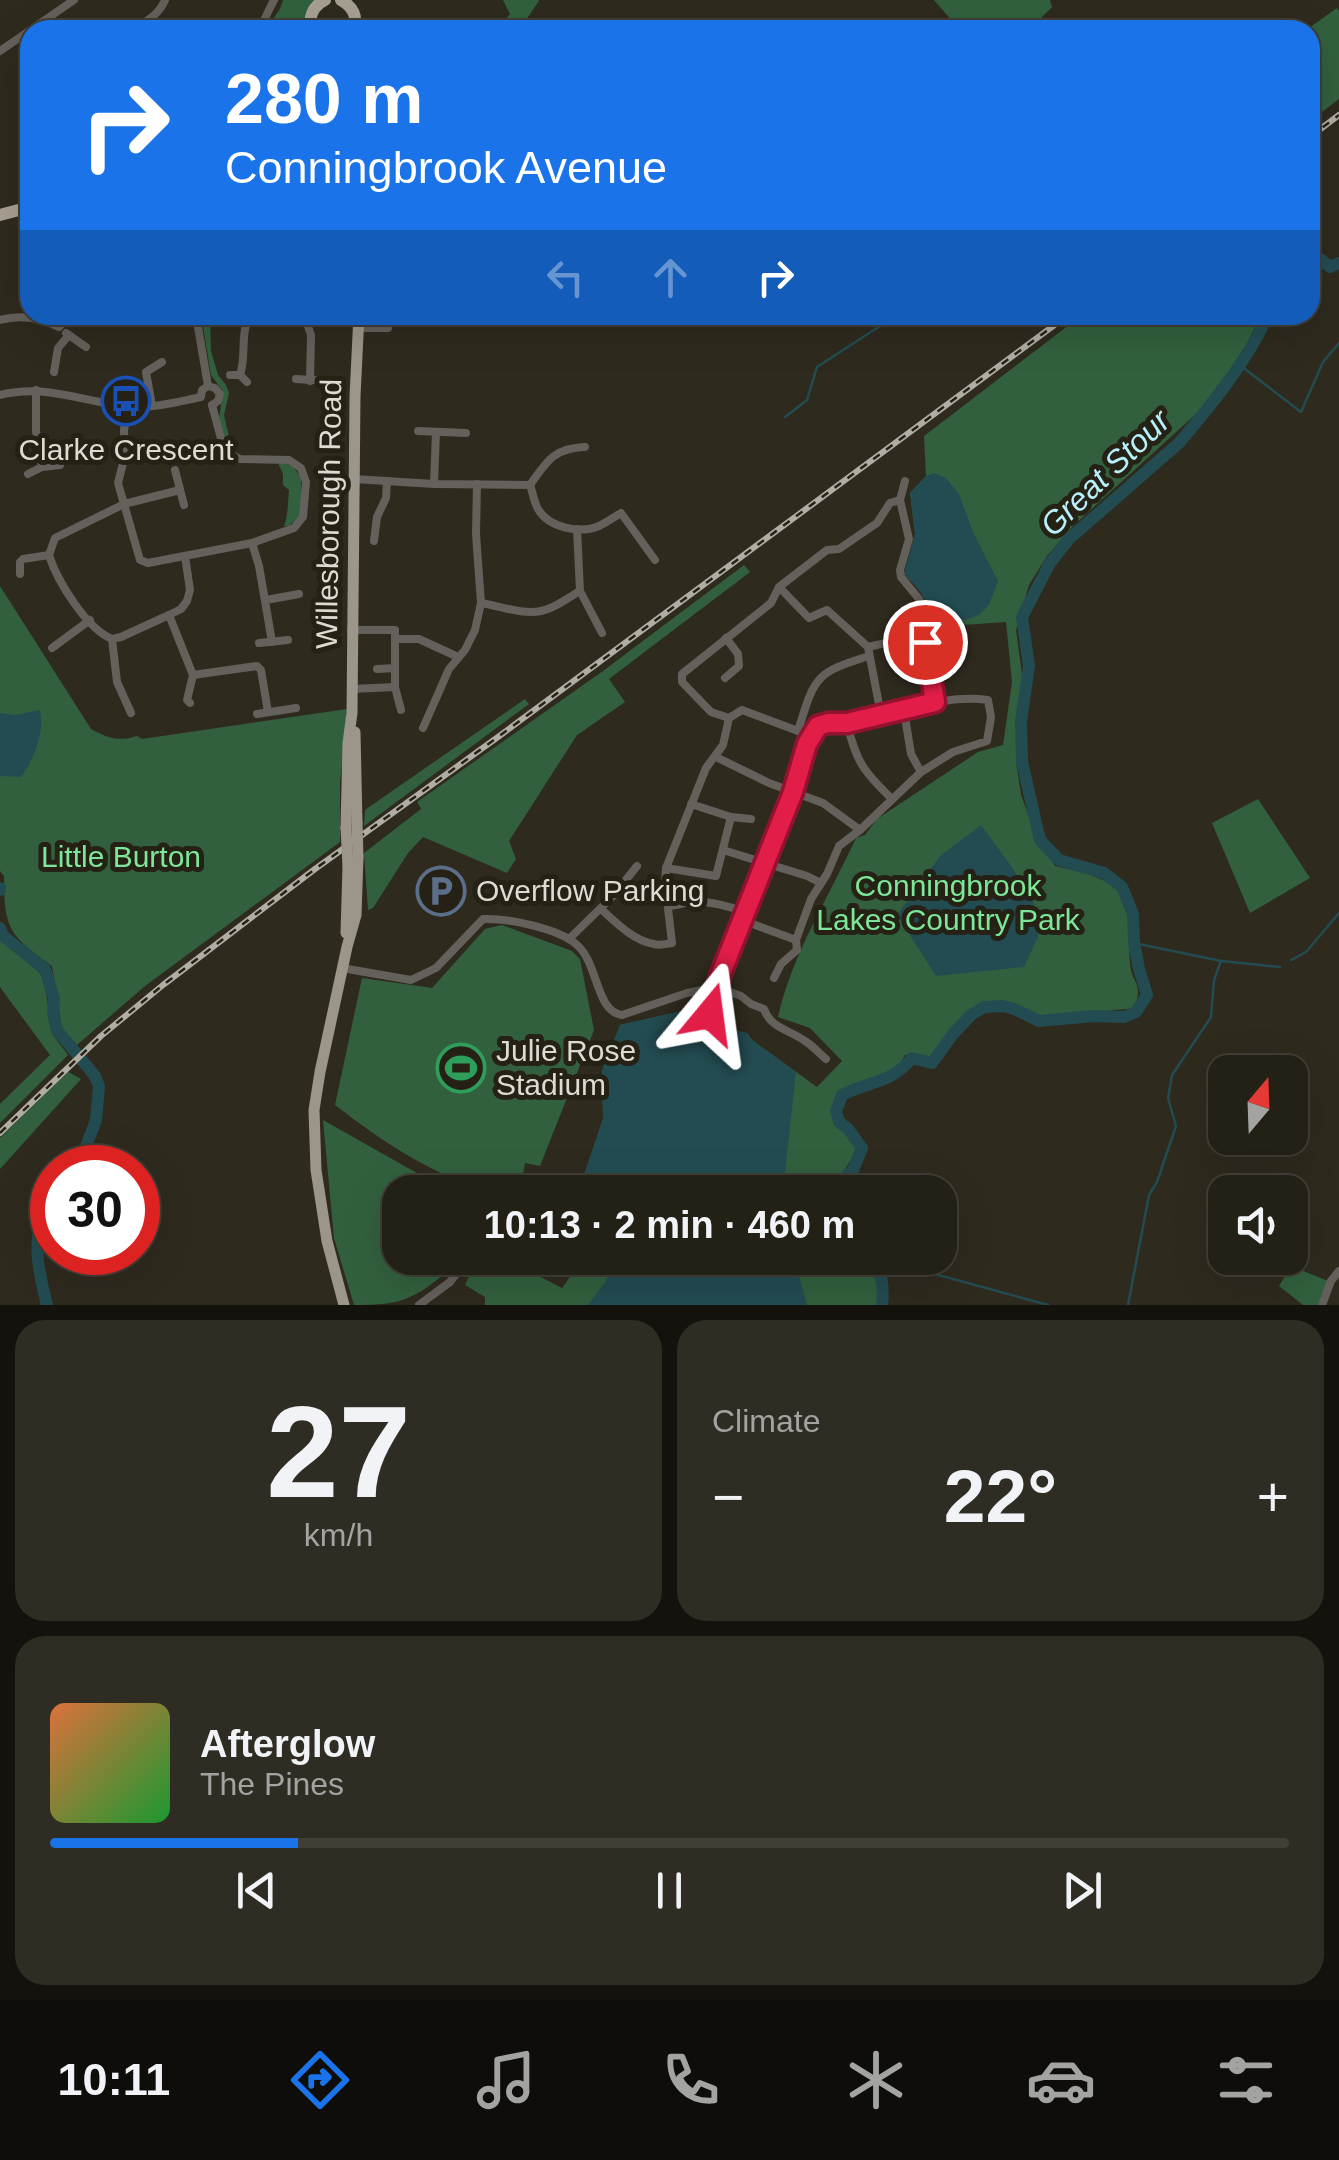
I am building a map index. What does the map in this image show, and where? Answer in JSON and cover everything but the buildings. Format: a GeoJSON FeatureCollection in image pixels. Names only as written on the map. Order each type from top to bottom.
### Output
{"type":"FeatureCollection","features":[{"type":"Feature","properties":{"kind":"main road","name":"Willesborough Road"},"geometry":{"type":"LineString","coordinates":[[344,1305],[327,1241],[313,1136],[315,1095],[346,947],[353,862],[348,742],[352,713],[359,325]]}},
{"type":"Feature","properties":{"kind":"street"},"geometry":{"type":"LineString","coordinates":[[49,0],[56,10]]}},
{"type":"Feature","properties":{"kind":"street"},"geometry":{"type":"LineString","coordinates":[[42,20],[74,0]]}},
{"type":"Feature","properties":{"kind":"street"},"geometry":{"type":"LineString","coordinates":[[146,20],[162,8],[165,0]]}},
{"type":"Feature","properties":{"kind":"street"},"geometry":{"type":"LineString","coordinates":[[56,325],[84,346],[77,354]]}},
{"type":"Feature","properties":{"kind":"street"},"geometry":{"type":"LineString","coordinates":[[198,325],[208,386]]}},
{"type":"Feature","properties":{"kind":"street"},"geometry":{"type":"LineString","coordinates":[[230,375],[244,378],[245,325]]}},
{"type":"Feature","properties":{"kind":"street"},"geometry":{"type":"LineString","coordinates":[[307,325],[311,336],[310,381]]}},
{"type":"Feature","properties":{"kind":"street"},"geometry":{"type":"LineString","coordinates":[[374,325],[388,328]]}},
{"type":"Feature","properties":{"kind":"street"},"geometry":{"type":"LineString","coordinates":[[54,372],[58,348],[69,335]]}},
{"type":"Feature","properties":{"kind":"street"},"geometry":{"type":"LineString","coordinates":[[135,372],[146,372],[162,362]]}},
{"type":"Feature","properties":{"kind":"street"},"geometry":{"type":"LineString","coordinates":[[146,372],[152,406]]}},
{"type":"Feature","properties":{"kind":"street"},"geometry":{"type":"LineString","coordinates":[[296,378],[328,381]]}},
{"type":"Feature","properties":{"kind":"street"},"geometry":{"type":"LineString","coordinates":[[208,386],[220,394],[212,405],[204,404],[200,398],[208,386]]}},
{"type":"Feature","properties":{"kind":"street"},"geometry":{"type":"LineString","coordinates":[[0,396],[36,390],[128,406],[200,398]]}},
{"type":"Feature","properties":{"kind":"street"},"geometry":{"type":"LineString","coordinates":[[36,390],[36,432],[42,467]]}},
{"type":"Feature","properties":{"kind":"street"},"geometry":{"type":"LineString","coordinates":[[128,406],[124,430],[126,456],[118,488],[142,562],[148,564],[252,543],[298,525],[305,507],[305,474],[293,461],[240,459],[230,454],[223,446],[212,405]]}},
{"type":"Feature","properties":{"kind":"street"},"geometry":{"type":"LineString","coordinates":[[418,432],[466,433]]}},
{"type":"Feature","properties":{"kind":"street"},"geometry":{"type":"LineString","coordinates":[[434,484],[436,432]]}},
{"type":"Feature","properties":{"kind":"street"},"geometry":{"type":"LineString","coordinates":[[530,485],[556,454],[568,448],[585,447]]}},
{"type":"Feature","properties":{"kind":"street"},"geometry":{"type":"LineString","coordinates":[[28,474],[60,465]]}},
{"type":"Feature","properties":{"kind":"street"},"geometry":{"type":"LineString","coordinates":[[176,470],[184,505]]}},
{"type":"Feature","properties":{"kind":"street"},"geometry":{"type":"LineString","coordinates":[[354,479],[530,485]]}},
{"type":"Feature","properties":{"kind":"street"},"geometry":{"type":"LineString","coordinates":[[374,541],[388,481]]}},
{"type":"Feature","properties":{"kind":"street"},"geometry":{"type":"LineString","coordinates":[[905,482],[900,500],[909,539],[900,578],[919,599],[926,619],[927,662],[935,702]]}},
{"type":"Feature","properties":{"kind":"street"},"geometry":{"type":"LineString","coordinates":[[423,728],[449,669],[472,640],[482,603],[476,534],[477,484]]}},
{"type":"Feature","properties":{"kind":"street"},"geometry":{"type":"LineString","coordinates":[[530,485],[544,518],[561,527],[597,527],[620,513],[655,560]]}},
{"type":"Feature","properties":{"kind":"street"},"geometry":{"type":"LineString","coordinates":[[112,639],[99,632],[62,585],[49,555],[55,538],[124,504],[180,490]]}},
{"type":"Feature","properties":{"kind":"street"},"geometry":{"type":"LineString","coordinates":[[729,718],[711,712],[682,682],[682,674],[771,602],[779,586],[828,550],[839,550],[854,540],[877,523],[890,503],[900,500]]}},
{"type":"Feature","properties":{"kind":"street"},"geometry":{"type":"LineString","coordinates":[[577,529],[580,591],[602,633]]}},
{"type":"Feature","properties":{"kind":"street"},"geometry":{"type":"LineString","coordinates":[[252,543],[272,642]]}},
{"type":"Feature","properties":{"kind":"street"},"geometry":{"type":"LineString","coordinates":[[20,574],[23,559],[49,555]]}},
{"type":"Feature","properties":{"kind":"street"},"geometry":{"type":"LineString","coordinates":[[112,639],[180,608],[190,593],[185,556]]}},
{"type":"Feature","properties":{"kind":"street"},"geometry":{"type":"LineString","coordinates":[[779,586],[809,618],[827,610],[869,651],[881,715]]}},
{"type":"Feature","properties":{"kind":"street"},"geometry":{"type":"LineString","coordinates":[[482,603],[541,611],[580,591]]}},
{"type":"Feature","properties":{"kind":"street"},"geometry":{"type":"LineString","coordinates":[[266,600],[299,594]]}},
{"type":"Feature","properties":{"kind":"street"},"geometry":{"type":"LineString","coordinates":[[168,615],[192,675],[190,702]]}},
{"type":"Feature","properties":{"kind":"street"},"geometry":{"type":"LineString","coordinates":[[52,648],[90,620]]}},
{"type":"Feature","properties":{"kind":"street"},"geometry":{"type":"LineString","coordinates":[[351,630],[395,630],[395,687],[401,710]]}},
{"type":"Feature","properties":{"kind":"street"},"geometry":{"type":"LineString","coordinates":[[798,731],[813,689],[833,667],[869,651],[926,634]]}},
{"type":"Feature","properties":{"kind":"street"},"geometry":{"type":"LineString","coordinates":[[725,678],[738,666],[738,654],[726,638]]}},
{"type":"Feature","properties":{"kind":"street"},"geometry":{"type":"LineString","coordinates":[[112,639],[116,682],[131,713]]}},
{"type":"Feature","properties":{"kind":"street"},"geometry":{"type":"LineString","coordinates":[[396,640],[419,639],[458,656]]}},
{"type":"Feature","properties":{"kind":"street"},"geometry":{"type":"LineString","coordinates":[[259,643],[288,640]]}},
{"type":"Feature","properties":{"kind":"street"},"geometry":{"type":"LineString","coordinates":[[64,641],[70,650]]}},
{"type":"Feature","properties":{"kind":"street"},"geometry":{"type":"LineString","coordinates":[[192,675],[257,666],[268,712]]}},
{"type":"Feature","properties":{"kind":"street"},"geometry":{"type":"LineString","coordinates":[[377,669],[395,668]]}},
{"type":"Feature","properties":{"kind":"street"},"geometry":{"type":"LineString","coordinates":[[352,689],[395,687]]}},
{"type":"Feature","properties":{"kind":"street"},"geometry":{"type":"LineString","coordinates":[[114,704],[124,698]]}},
{"type":"Feature","properties":{"kind":"street"},"geometry":{"type":"LineString","coordinates":[[710,1014],[743,916],[818,726],[935,702],[988,700],[991,718],[986,740],[952,752],[920,772],[838,846],[811,899],[796,940],[797,950],[781,964],[774,978]]}},
{"type":"Feature","properties":{"kind":"street"},"geometry":{"type":"LineString","coordinates":[[258,714],[296,708]]}},
{"type":"Feature","properties":{"kind":"street"},"geometry":{"type":"LineString","coordinates":[[601,909],[630,933],[654,944],[672,943],[666,868],[706,768],[723,745],[729,718],[742,710],[811,737]]}},
{"type":"Feature","properties":{"kind":"street"},"geometry":{"type":"LineString","coordinates":[[904,711],[911,754],[920,772]]}},
{"type":"Feature","properties":{"kind":"street"},"geometry":{"type":"LineString","coordinates":[[847,723],[852,747],[864,772],[892,799]]}},
{"type":"Feature","properties":{"kind":"street"},"geometry":{"type":"LineString","coordinates":[[716,756],[823,802],[860,830]]}},
{"type":"Feature","properties":{"kind":"street"},"geometry":{"type":"LineString","coordinates":[[691,804],[751,819]]}},
{"type":"Feature","properties":{"kind":"street"},"geometry":{"type":"LineString","coordinates":[[666,868],[716,876],[731,817]]}},
{"type":"Feature","properties":{"kind":"street"},"geometry":{"type":"LineString","coordinates":[[723,850],[821,883]]}},
{"type":"Feature","properties":{"kind":"street"},"geometry":{"type":"LineString","coordinates":[[568,939],[601,909],[638,866]]}},
{"type":"Feature","properties":{"kind":"street"},"geometry":{"type":"LineString","coordinates":[[668,906],[683,906],[692,901],[733,907],[743,916],[796,940]]}},
{"type":"Feature","properties":{"kind":"street"},"geometry":{"type":"LineString","coordinates":[[342,968],[411,980],[436,968],[483,919],[501,918],[578,945],[591,963],[606,1006],[614,1014],[716,988],[764,1009],[774,1024],[804,1040],[826,1059]]}},
{"type":"Feature","properties":{"kind":"street"},"geometry":{"type":"LineString","coordinates":[[1322,1305],[1339,1271]]}},
{"type":"Feature","properties":{"kind":"street"},"geometry":{"type":"LineString","coordinates":[[419,1305],[456,1275]]}},
{"type":"Feature","properties":{"kind":"green space"},"geometry":{"type":"Polygon","coordinates":[[[283,0],[317,0],[307,20],[272,20],[283,0]]]}},
{"type":"Feature","properties":{"kind":"green space"},"geometry":{"type":"Polygon","coordinates":[[[503,0],[539,1],[526,20],[505,20],[510,14],[503,0]]]}},
{"type":"Feature","properties":{"kind":"green space"},"geometry":{"type":"Polygon","coordinates":[[[934,0],[1050,0],[1052,7],[1039,20],[951,20],[934,0]]]}},
{"type":"Feature","properties":{"kind":"green space"},"geometry":{"type":"Polygon","coordinates":[[[1337,8],[1339,11],[1339,99],[1320,113],[1320,20],[1337,8]]]}},
{"type":"Feature","properties":{"kind":"green space"},"geometry":{"type":"Polygon","coordinates":[[[203,325],[210,325],[211,351],[218,375],[229,393],[224,415],[229,437],[224,440],[219,420],[223,391],[211,375],[203,325]]]}},
{"type":"Feature","properties":{"kind":"green space","name":"Conningbrook Lakes Country Park"},"geometry":{"type":"Polygon","coordinates":[[[1069,325],[1256,325],[1242,354],[1197,413],[1073,526],[1047,556],[1029,585],[1016,630],[1023,682],[1016,762],[1021,795],[1035,833],[1055,866],[1101,879],[1120,893],[1126,903],[1130,963],[1137,988],[1135,1008],[1045,1017],[1004,1001],[983,1003],[972,1010],[934,1056],[905,1055],[895,1072],[843,1089],[833,1112],[841,1130],[854,1139],[857,1150],[840,1175],[584,1175],[603,1119],[602,1071],[620,1025],[690,1009],[699,1013],[697,1019],[747,1033],[817,1087],[842,1061],[810,1028],[778,1017],[802,948],[856,838],[865,835],[877,819],[978,752],[1003,745],[1012,682],[1006,622],[937,624],[920,590],[904,574],[915,534],[910,493],[926,476],[924,436],[1069,325]]]}},
{"type":"Feature","properties":{"kind":"green space"},"geometry":{"type":"Polygon","coordinates":[[[278,463],[292,465],[301,477],[301,514],[289,526],[284,526],[289,490],[283,485],[278,463]]]}},
{"type":"Feature","properties":{"kind":"green space"},"geometry":{"type":"Polygon","coordinates":[[[744,565],[750,572],[609,679],[625,702],[577,735],[509,841],[516,859],[507,873],[423,837],[368,910],[364,853],[421,809],[417,802],[603,671],[744,565]]]}},
{"type":"Feature","properties":{"kind":"green space","name":"Little Burton"},"geometry":{"type":"Polygon","coordinates":[[[0,586],[91,729],[108,737],[142,739],[347,709],[340,784],[340,842],[145,986],[77,1045],[62,1029],[52,966],[18,938],[5,908],[4,876],[0,871],[0,586]]]}},
{"type":"Feature","properties":{"kind":"green space"},"geometry":{"type":"Polygon","coordinates":[[[525,699],[529,704],[364,826],[365,810],[525,699]]]}},
{"type":"Feature","properties":{"kind":"green space"},"geometry":{"type":"Polygon","coordinates":[[[1258,799],[1310,878],[1250,913],[1212,823],[1258,799]]]}},
{"type":"Feature","properties":{"kind":"green space","name":"Julie Rose Stadium"},"geometry":{"type":"Polygon","coordinates":[[[502,925],[572,951],[580,959],[594,1030],[540,1166],[525,1163],[523,1175],[446,1175],[375,1135],[335,1105],[362,978],[432,988],[485,929],[502,925]]]}},
{"type":"Feature","properties":{"kind":"green space"},"geometry":{"type":"Polygon","coordinates":[[[0,937],[43,976],[53,1035],[68,1055],[0,1123],[0,1104],[50,1055],[0,987],[0,937]]]}},
{"type":"Feature","properties":{"kind":"green space"},"geometry":{"type":"Polygon","coordinates":[[[68,1072],[81,1079],[0,1169],[0,1138],[68,1072]]]}},
{"type":"Feature","properties":{"kind":"green space"},"geometry":{"type":"Polygon","coordinates":[[[323,1120],[420,1175],[382,1175],[382,1275],[443,1275],[422,1291],[392,1303],[354,1305],[334,1238],[323,1120]]]}},
{"type":"Feature","properties":{"kind":"green space"},"geometry":{"type":"Polygon","coordinates":[[[1308,1273],[1328,1281],[1320,1305],[1303,1305],[1279,1286],[1286,1275],[1308,1273]]]}},
{"type":"Feature","properties":{"kind":"green space"},"geometry":{"type":"Polygon","coordinates":[[[470,1275],[537,1275],[562,1288],[572,1275],[873,1275],[878,1299],[877,1305],[485,1305],[485,1297],[465,1285],[470,1275]]]}},
{"type":"Feature","properties":{"kind":"water"},"geometry":{"type":"Polygon","coordinates":[[[934,473],[946,478],[959,494],[998,581],[989,605],[979,615],[959,622],[934,660],[936,634],[932,612],[904,574],[915,534],[910,493],[934,473]]]}},
{"type":"Feature","properties":{"kind":"water"},"geometry":{"type":"Polygon","coordinates":[[[40,710],[40,736],[26,770],[21,777],[0,776],[0,713],[15,715],[40,710]]]}},
{"type":"Feature","properties":{"kind":"water"},"geometry":{"type":"Polygon","coordinates":[[[981,825],[1033,901],[1038,937],[1024,967],[936,976],[897,915],[940,856],[981,825]]]}},
{"type":"Feature","properties":{"kind":"water"},"geometry":{"type":"Polygon","coordinates":[[[690,1009],[699,1013],[697,1019],[747,1033],[796,1072],[785,1175],[584,1175],[603,1119],[602,1071],[620,1025],[690,1009]]]}},
{"type":"Feature","properties":{"kind":"water"},"geometry":{"type":"Polygon","coordinates":[[[608,1275],[799,1275],[807,1305],[588,1305],[608,1275]]]}},
{"type":"Feature","properties":{"kind":"waterway","name":"Great Stour"},"geometry":{"type":"LineString","coordinates":[[1320,259],[1330,267],[1339,263]]}},
{"type":"Feature","properties":{"kind":"waterway"},"geometry":{"type":"LineString","coordinates":[[785,417],[807,400],[817,367],[882,325]]}},
{"type":"Feature","properties":{"kind":"waterway","name":"Great Stour"},"geometry":{"type":"LineString","coordinates":[[847,1175],[862,1148],[839,1122],[836,1111],[842,1095],[888,1078],[912,1058],[932,1063],[953,1034],[984,1007],[1003,1006],[1039,1021],[1124,1017],[1136,1012],[1147,995],[1134,943],[1133,914],[1122,887],[1104,873],[1059,860],[1040,840],[1022,762],[1021,721],[1029,666],[1022,617],[1050,563],[1069,539],[1179,443],[1239,366],[1263,325]]}},
{"type":"Feature","properties":{"kind":"waterway"},"geometry":{"type":"LineString","coordinates":[[1241,366],[1301,412],[1323,362],[1339,343]]}},
{"type":"Feature","properties":{"kind":"waterway"},"geometry":{"type":"LineString","coordinates":[[1291,960],[1306,952],[1339,913]]}},
{"type":"Feature","properties":{"kind":"waterway","name":"Great Stour"},"geometry":{"type":"LineString","coordinates":[[0,928],[3,936],[45,969],[54,999],[57,1030],[99,1086],[96,1120],[87,1145]]}},
{"type":"Feature","properties":{"kind":"waterway"},"geometry":{"type":"LineString","coordinates":[[1128,1305],[1149,1195],[1176,1126],[1168,1098],[1172,1075],[1211,1017],[1214,980],[1221,961],[1134,943]]}},
{"type":"Feature","properties":{"kind":"waterway"},"geometry":{"type":"LineString","coordinates":[[1222,961],[1280,967]]}},
{"type":"Feature","properties":{"kind":"waterway","name":"Great Stour"},"geometry":{"type":"LineString","coordinates":[[41,1275],[47,1305]]}},
{"type":"Feature","properties":{"kind":"waterway","name":"Great Stour"},"geometry":{"type":"LineString","coordinates":[[880,1275],[882,1305]]}},
{"type":"Feature","properties":{"kind":"waterway"},"geometry":{"type":"LineString","coordinates":[[938,1275],[1048,1305]]}},
{"type":"Feature","properties":{"kind":"railway"},"geometry":{"type":"LineString","coordinates":[[1320,129],[1339,115]]}},
{"type":"Feature","properties":{"kind":"railway"},"geometry":{"type":"LineString","coordinates":[[0,1133],[101,1036],[163,985],[1054,325]]}},
{"type":"Feature","properties":{"kind":"place","name":"Clarke Crescent"},"geometry":{"type":"Point","coordinates":[126,401]}},
{"type":"Feature","properties":{"kind":"place","name":"Overflow Parking"},"geometry":{"type":"Point","coordinates":[441,891]}},
{"type":"Feature","properties":{"kind":"place","name":"Julie Rose Stadium"},"geometry":{"type":"Point","coordinates":[461,1068]}},
{"type":"Feature","properties":{"kind":"route"},"geometry":{"type":"LineString","coordinates":[[710,1014],[720,976],[811,737],[818,726],[828,723],[847,723],[935,702],[925,642]]}}]}
